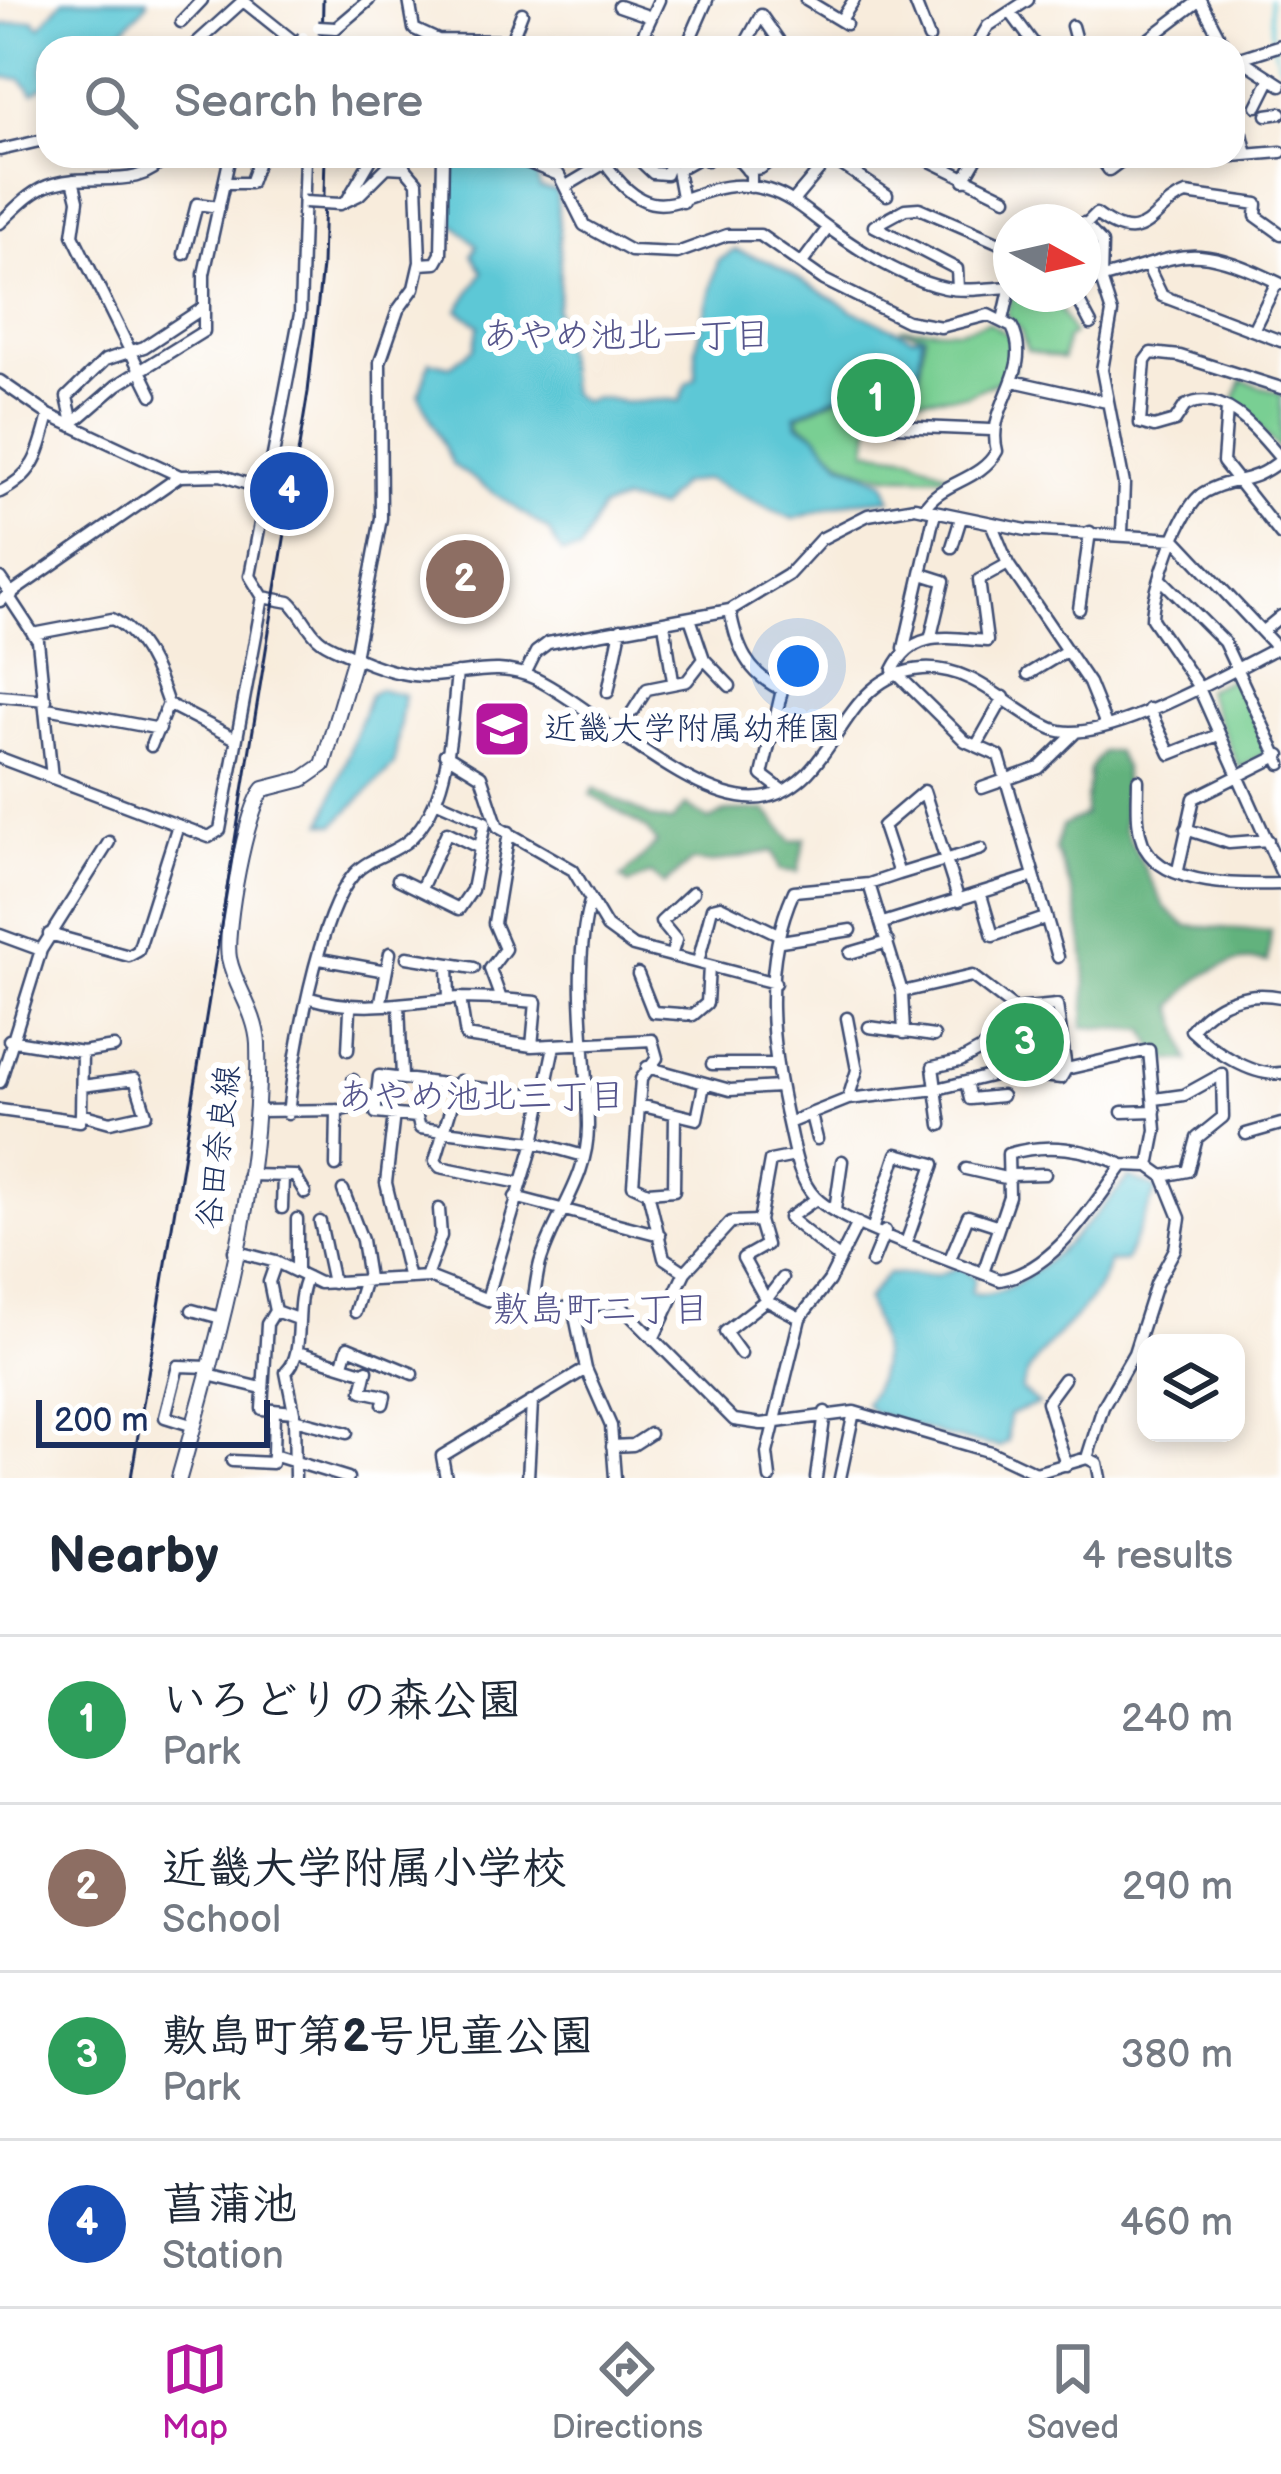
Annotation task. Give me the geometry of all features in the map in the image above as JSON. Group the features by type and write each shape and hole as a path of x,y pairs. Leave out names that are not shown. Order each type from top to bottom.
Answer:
{"main road":[{"name":"谷田奈良線","path":"179,1478 221,1318 257,1111 254,1014 228,953 247,826 264,789 303,778 322,765 337,734 356,657"}],"street":[{"path":"181,22 202,0"},
{"path":"308,36 318,27 336,28 369,0"},
{"path":"409,0 414,29 422,36"},
{"path":"643,35 659,0"},
{"path":"691,36 707,0"},
{"path":"806,0 844,22 854,0"},
{"path":"1153,36 1200,0 1219,36"},
{"path":"204,36 243,1 287,36"},
{"path":"916,1 928,36"},
{"path":"982,36 1018,4 1032,36"},
{"path":"619,6 651,17"},
{"path":"513,36 522,13"},
{"path":"750,36 761,15 776,36"},
{"path":"1168,25 1178,36"},
{"path":"1072,26 1075,36"},
{"path":"1245,54 1276,47"},
{"path":"1245,62 1275,84 1257,106"},
{"path":"1267,116 1281,113"},
{"path":"0,150 36,142"},
{"path":"1245,147 1247,155 1281,152"},
{"path":"2,221 48,185 104,175 131,182 157,168"},
{"path":"73,423 204,331 203,308 227,168"},
{"path":"224,183 250,183 256,168"},
{"path":"0,758 209,837 220,830 263,597 250,576 262,489 284,418 295,353 305,168"},
{"path":"343,204 361,168"},
{"path":"304,202 343,204 386,168"},
{"path":"356,657 381,518 380,362 420,264 419,194 413,174 391,168"},
{"path":"420,264 436,263 441,254 443,168"},
{"path":"548,168 568,185 584,225 631,251 677,254 745,232 773,240 862,301 920,325 941,327 988,315 1003,320 1021,348 1013,381 991,430 997,451 988,468 932,497 922,574 904,648 893,670 965,741 999,757 1058,957"},
{"path":"568,185 597,168"},
{"path":"608,168 623,190 640,202 666,205 713,188 751,187 793,201 873,257 943,288 993,287"},
{"path":"679,168 676,179 683,201"},
{"path":"751,168 747,170 751,187"},
{"path":"793,201 821,168"},
{"path":"852,168 887,195"},
{"path":"944,168 1006,198"},
{"path":"964,180 971,168"},
{"path":"73,179 78,200 73,236 152,395"},
{"path":"1101,217 1123,228 1154,224 1178,196 1186,194 1262,204 1256,216 1281,234"},
{"path":"0,203 2,221"},
{"path":"184,254 197,204 219,207"},
{"path":"958,289 957,269 874,226 905,209 919,208 993,240"},
{"path":"802,263 828,228"},
{"path":"1101,279 1205,253 1279,283 1253,330"},
{"path":"1147,265 1162,296 1281,341"},
{"path":"1101,282 1112,313 1102,353 1124,484 1122,533"},
{"path":"73,423 67,397 105,360 128,352 203,308"},
{"path":"1003,320 1005,312"},
{"path":"1084,312 1090,324"},
{"path":"1281,388 1180,356 1151,353 1144,361 1140,423 1154,427 1175,421 1192,401 1227,409 1247,418 1281,460 1258,480 1205,491 1188,503 1152,619 1198,686 1281,872"},
{"path":"0,381 49,415 180,476 221,475 262,489"},
{"path":"1013,381 1107,402"},
{"path":"1227,409 1223,462 1281,535"},
{"path":"0,491 25,479 36,465 49,415"},
{"path":"871,425 991,430"},
{"path":"7,597 180,476"},
{"path":"263,597 285,600 318,639 400,673 500,668 525,674 713,791 752,799 784,791 808,774 865,694 897,675 946,670 1004,697 1054,729 1075,733 1149,709 1280,649 1175,539 992,525 929,510 852,519 820,539 788,575 730,610 548,644 525,674"},
{"path":"952,547 961,518"},
{"path":"992,525 1008,564 1089,683 1106,725"},
{"path":"1078,609 1090,532"},
{"path":"904,648 931,637 987,641 979,580 1008,564"},
{"path":"922,574 944,580 931,637"},
{"path":"0,578 7,597 33,634 46,704 52,778"},
{"path":"1162,580 1224,642 1280,758 1194,798 1178,870"},
{"path":"730,610 738,650 765,682 782,690 762,775 784,791"},
{"path":"1264,630 1281,616"},
{"path":"690,618 704,659 730,686"},
{"path":"33,634 102,620 120,622 142,649 169,704 236,739"},
{"path":"664,622 674,681"},
{"path":"608,692 621,629"},
{"path":"1028,674 1066,651"},
{"path":"633,711 646,689 687,681 704,659"},
{"path":"288,1114 297,1032 320,959 319,940 353,875 409,840 436,801 457,673"},
{"path":"0,696 160,729"},
{"path":"977,745 1004,697"},
{"path":"151,746 169,704"},
{"path":"1149,709 1170,754 1218,735"},
{"path":"982,788 1039,768 1075,733"},
{"path":"446,754 481,776 498,827 573,870 590,901 622,939 775,983"},
{"path":"1138,780 1143,845 1154,860 1231,885 1281,884"},
{"path":"899,874 883,826 924,791 959,901"},
{"path":"398,879 459,909 472,890 485,822 436,801"},
{"path":"49,934 90,949 129,956 138,951 178,825"},
{"path":"1186,829 1229,843 1268,840"},
{"path":"421,890 447,832 480,848"},
{"path":"501,999 490,969 505,949 494,923 509,832"},
{"path":"0,1082 13,1026 41,950 109,842"},
{"path":"980,849 869,884 794,891 778,934 775,1064 795,1156 816,1198 835,1210 1000,1280 1016,1277 1068,1238 1123,1166"},
{"path":"883,923 1034,876"},
{"path":"869,884 902,992 904,1033"},
{"path":"671,956 676,940 661,922 693,892"},
{"path":"981,895 993,935 1045,918"},
{"path":"532,1309 541,1262 580,1185 588,1124 583,1043 590,901"},
{"path":"638,974 652,1012 693,1015 707,1004 704,964 712,908 720,906 778,934 781,941 851,930"},
{"path":"0,935 41,950"},
{"path":"850,953 888,942"},
{"path":"381,1001 390,953"},
{"path":"407,957 474,968"},
{"path":"320,959 386,971"},
{"path":"448,964 466,1036 532,1046 652,1040 656,1058 647,1067 639,1105 633,1184 648,1192 674,1190 675,1114"},
{"path":"788,1123 848,1099 937,1089 1006,1072 1061,1078 1066,1070 1057,1005 1015,1009 972,976 902,992"},
{"path":"297,987 350,1010 381,1001 536,1002 532,1046"},
{"path":"1281,997 1259,994 1225,1002 1191,1030 1223,1058 1242,1060 1258,1072 1281,1073"},
{"path":"399,1004 402,1077"},
{"path":"348,1050 350,1010"},
{"path":"847,1018 857,1070 848,1099"},
{"path":"0,1019 13,1026"},
{"path":"869,1027 934,1036"},
{"path":"9,1040 82,1052 114,1048"},
{"path":"941,1126 933,1067 960,1061 998,1040 1006,1072"},
{"path":"487,1299 534,1142 554,1046"},
{"path":"1066,1070 1149,1050 1155,1105 1149,1166"},
{"path":"0,1110 80,1121 82,1052"},
{"path":"712,1064 775,1064"},
{"path":"647,1067 704,1085 779,1087"},
{"path":"1122,1112 1184,1095 1222,1074 1223,1117 1197,1138 1188,1171 1163,1176"},
{"path":"544,1096 459,1082 379,1076 376,1113 417,1117 420,1128 534,1142 584,1156"},
{"path":"81,1114 110,1122 146,1114 135,1079 82,1086"},
{"path":"353,1080 355,1108"},
{"path":"459,1082 441,1128 435,1161 440,1167 520,1183"},
{"path":"966,1082 970,1099 976,1102 1002,1096"},
{"path":"639,1105 697,1119 704,1085"},
{"path":"257,1111 288,1114 376,1103"},
{"path":"336,1166 337,1109"},
{"path":"394,1114 386,1183 408,1275"},
{"path":"811,1115 817,1139"},
{"path":"1246,1133 1281,1124"},
{"path":"983,1273 1010,1177 1008,1154 1034,1146 1079,1149 1123,1166 1149,1166 1163,1176 1180,1218 1175,1250 1156,1284 1134,1353 1103,1407 1088,1458"},
{"path":"872,1263 897,1154 934,1164 907,1240"},
{"path":"795,1156 770,1161 759,1221 766,1245 743,1258 766,1300 800,1318"},
{"path":"835,1210 842,1161"},
{"path":"966,1169 1010,1177 1045,1174"},
{"path":"248,1175 296,1176 305,1193"},
{"path":"282,1208 283,1176"},
{"path":"344,1190 362,1240 367,1278 355,1312"},
{"path":"648,1192 664,1258 686,1273"},
{"path":"515,1197 660,1235"},
{"path":"816,1198 789,1218 840,1259"},
{"path":"426,1277 441,1236 439,1209"},
{"path":"950,1258 968,1216 999,1226"},
{"path":"295,1478 294,1416 286,1372 298,1352 302,1274 297,1219"},
{"path":"654,1337 686,1273 731,1222 759,1221"},
{"path":"320,1222 333,1283"},
{"path":"770,1478 766,1453 800,1318 858,1223"},
{"path":"234,1251 333,1283 426,1277 501,1308 618,1303 725,1415 747,1424 854,1412 991,1452 1018,1468 1043,1475 1088,1458 1097,1463 1100,1478"},
{"path":"275,1311 269,1282 276,1262"},
{"path":"741,1354 724,1332 766,1300 783,1278"},
{"path":"573,1306 586,1369 611,1426 614,1478"},
{"path":"192,1310 221,1318"},
{"path":"297,1319 275,1311 268,1315 262,1409 347,1433"},
{"path":"343,1364 348,1347 412,1374"},
{"path":"298,1352 367,1373"},
{"path":"372,1355 362,1391 385,1396 383,1404"},
{"path":"194,1426 165,1417 178,1366 262,1388"},
{"path":"446,1478 442,1456 586,1369"},
{"path":"1064,1379 1047,1402 1066,1465"},
{"path":"528,1478 532,1402"},
{"path":"232,1461 272,1463 274,1411"},
{"path":"816,1478 826,1412"},
{"path":"840,1478 854,1412"},
{"path":"612,1446 633,1445 650,1435"},
{"path":"273,1455 348,1478"}],"green space":[{"path":"1061,312 1073,334 1066,339 1063,359 1027,350 1020,329 1006,314"},
{"path":"988,322 1015,339 1013,374 968,395 874,401 867,450 911,456 952,476 897,476 858,468 838,458 800,423 798,416 843,395 918,383 925,335 900,328 959,330"},
{"path":"1242,380 1281,394 1281,452 1250,416 1232,406"},
{"path":"1233,678 1269,751 1239,768 1205,690"},
{"path":"1116,751 1124,766 1124,828 1165,908 1186,926 1271,931 1268,962 1239,962 1214,970 1174,1006 1189,1061 1159,1060 1145,1030 1083,1027 1082,936 1055,849 1062,826 1085,815 1090,769 1102,752"},
{"path":"594,788 652,818 671,822 686,805 709,820 727,811 766,810 792,841 805,838 798,872 780,870 773,851 710,863 692,861 664,885 651,874 629,884 621,878 657,843 647,829 591,795"}],"water":[{"path":"63,0 147,0 116,36 36,36 33,93 21,79 0,77 0,25 33,20 40,27"},
{"path":"452,168 514,168 536,173 540,188 556,191 560,269 556,308 571,394 584,402 602,398 680,401 687,383 696,378 696,348 718,261 735,250 770,262 852,310 912,337 922,335 917,382 840,394 795,415 798,425 814,433 841,463 885,482 891,499 850,502 793,519 706,479 680,484 659,508 623,501 601,508 580,551 562,553 548,530 453,465 419,395 430,361 450,366 474,348 479,325 458,310 483,272 472,255 477,245 451,222"},
{"path":"379,689 404,695 394,765 335,824 323,823 370,695"},
{"path":"1129,1177 1157,1189 1125,1261 1109,1262 1092,1297 1039,1356 1021,1390 1038,1404 1009,1415 1008,1441 1000,1447 951,1438 873,1412 865,1403 881,1364 866,1300 887,1274 936,1275 960,1267 975,1277 971,1293 989,1294 1010,1287 1056,1253"}],"waterway":[{"path":"1270,0 1272,41 1281,69"}],"railway":[{"path":"322,36 323,0"},
{"path":"131,1478 308,392 322,266 325,168"}],"place":[{"name":"いろどりの森公園","path":"876,398"},
{"name":"菖蒲池","path":"289,491"},
{"name":"近畿大学附属小学校","path":"465,579"},
{"name":"近畿大学附属幼稚園","path":"502,729"},
{"name":"敷島町第2号児童公園","path":"1025,1042"}],"district":[{"name":"あやめ池北一丁目","path":"626,336"},
{"name":"あやめ池北三丁目","path":"481,1097"},
{"name":"敷島町二丁目","path":"601,1310"}]}
